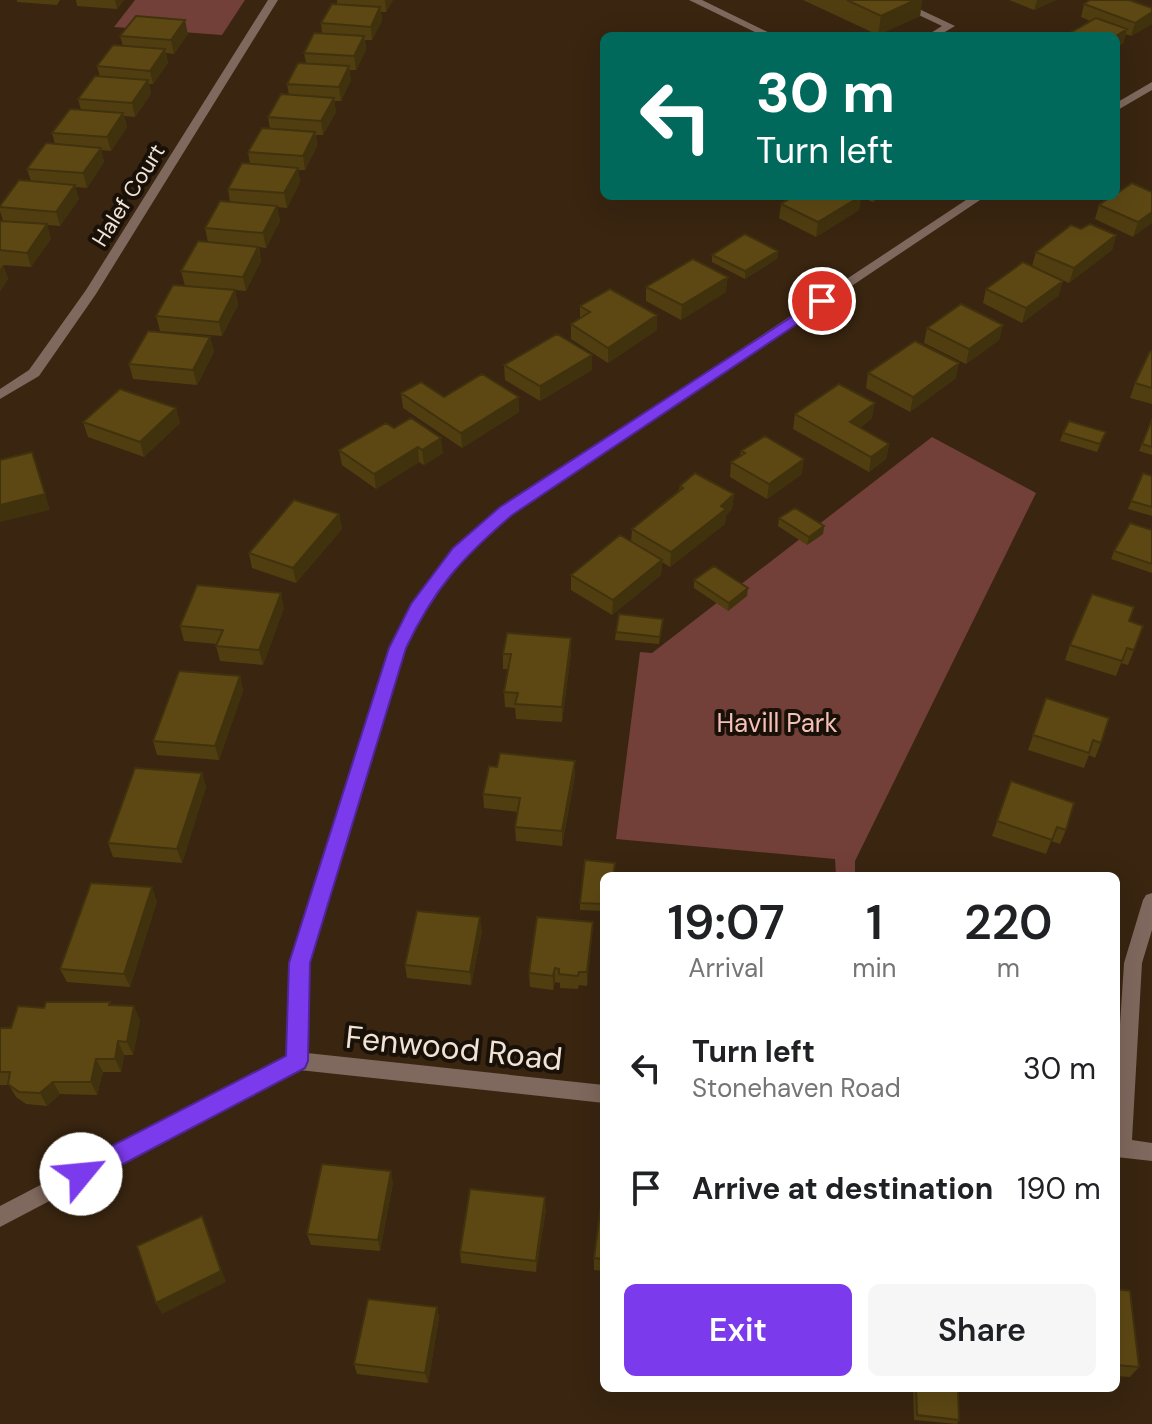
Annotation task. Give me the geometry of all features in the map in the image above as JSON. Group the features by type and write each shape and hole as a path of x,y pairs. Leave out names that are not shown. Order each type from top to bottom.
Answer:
{"street":[{"name":"Halef Court","path":"0,395 34,373 92,291 273,0"},
{"path":"694,0 762,32"},
{"path":"892,0 950,26 939,32"},
{"path":"1120,105 1152,85"},
{"path":"0,1217 297,1061 300,963 398,648 417,608 459,552 506,511 974,200"},
{"path":"1120,1135 1133,963 1152,900"},
{"name":"Fenwood Road","path":"297,1061 600,1094"},
{"path":"1120,1148 1152,1152"}],"green space":[{"path":"135,0 245,0 222,35 114,27"},
{"name":"Havill Park","path":"932,437 1036,493 855,861 855,872 836,872 835,859 616,839 640,652 652,653"}],"building":[{"path":"847,0 915,0 881,16"},
{"path":"1090,0 1129,0 1152,8 1152,12 1135,23 1084,4"},
{"path":"332,4 380,7 371,27 321,23"},
{"path":"136,16 185,20 171,40 120,36"},
{"path":"1096,18 1127,29 1120,33 1072,32"},
{"path":"314,33 364,36 354,56 304,53"},
{"path":"113,45 165,49 150,71 97,66"},
{"path":"298,63 349,66 339,87 287,84"},
{"path":"95,76 148,80 132,103 78,99"},
{"path":"281,94 334,98 321,121 268,117"},
{"path":"70,109 123,113 107,137 52,133"},
{"path":"262,128 315,132 303,156 248,152"},
{"path":"46,143 101,148 83,173 27,169"},
{"path":"242,163 298,168 284,193 228,189"},
{"path":"19,180 75,185 56,212 0,207"},
{"path":"1132,183 1152,192 1152,212 1138,222 1099,205 1106,200 1120,200 1120,191"},
{"path":"788,200 854,200 818,222 781,204"},
{"path":"220,201 277,206 263,233 205,228"},
{"path":"0,221 47,224 27,253 0,250"},
{"path":"1090,224 1116,235 1074,268 1036,252 1071,225 1081,229"},
{"path":"745,234 778,251 745,271 712,255"},
{"path":"198,241 258,247 243,277 181,271"},
{"path":"693,259 728,277 682,305 646,287"},
{"path":"1023,262 1063,281 1026,308 986,289"},
{"path":"173,285 235,290 219,322 156,316"},
{"path":"610,289 657,315 608,348 571,324 590,312 580,306"},
{"path":"961,304 1003,325 969,349 927,328"},
{"path":"148,331 210,337 193,370 129,364"},
{"path":"557,334 592,355 540,386 504,365"},
{"path":"915,341 959,363 913,397 868,373"},
{"path":"1152,352 1152,388 1135,383"},
{"path":"482,374 519,397 461,433 401,393 421,382 444,397"},
{"path":"839,384 875,403 850,422 889,444 871,457 795,414"},
{"path":"120,389 176,408 140,442 83,422"},
{"path":"411,418 441,438 422,450 418,447 374,474 339,450 386,423 394,428"},
{"path":"1152,419 1152,447 1142,444"},
{"path":"1069,421 1106,432 1100,444 1063,433"},
{"path":"765,436 804,459 769,484 731,462 745,453 741,451"},
{"path":"32,452 45,494 0,505 0,460"},
{"path":"695,473 734,494 721,506 726,509 671,552 632,529 683,488 680,486"},
{"path":"1143,473 1152,476 1152,507 1131,501"},
{"path":"294,500 339,514 293,568 249,553"},
{"path":"795,508 824,526 809,537 779,518"},
{"path":"1130,523 1152,530 1152,564 1114,551"},
{"path":"620,535 662,560 613,600 571,575"},
{"path":"714,566 748,588 729,603 694,580"},
{"path":"197,585 281,593 259,650 216,646 223,630 180,626"},
{"path":"1092,594 1134,607 1129,621 1143,626 1134,650 1127,648 1122,661 1070,645"},
{"path":"619,614 663,619 660,637 616,632"},
{"path":"507,633 571,638 562,707 515,704 518,693 504,692 511,654 503,654"},
{"path":"179,671 240,676 215,746 153,741"},
{"path":"1046,698 1109,718 1101,743 1093,740 1089,753 1033,735"},
{"path":"500,753 575,761 562,831 515,827 520,798 483,794 489,766 497,767"},
{"path":"135,768 202,773 177,849 108,843"},
{"path":"1011,781 1074,803 1066,830 1057,827 1052,840 997,821"},
{"path":"585,860 615,863 614,872 600,872 600,904 580,903"},
{"path":"91,883 152,887 124,974 60,969"},
{"path":"417,911 480,917 470,972 405,965"},
{"path":"537,917 593,922 587,972 579,972 578,976 559,974 559,969 555,968 553,976 529,973"},
{"path":"46,1002 110,1002 109,1005 134,1006 127,1042 118,1041 115,1059 96,1059 91,1082 53,1082 40,1093 19,1092 8,1084 10,1072 0,1072 0,1028 11,1028 18,1006 44,1008"},
{"path":"322,1164 391,1171 378,1240 307,1234"},
{"path":"470,1189 545,1197 536,1261 460,1252"},
{"path":"600,1213 600,1259 594,1258"},
{"path":"202,1216 221,1271 156,1303 137,1246"},
{"path":"1120,1290 1130,1291 1139,1367 1120,1365"},
{"path":"368,1299 437,1307 425,1373 354,1364"},
{"path":"916,1392 958,1392 959,1420 917,1415"}],"route":[{"path":"81,1174 297,1061 300,963 398,648 417,608 459,552 506,511 822,301"}]}
